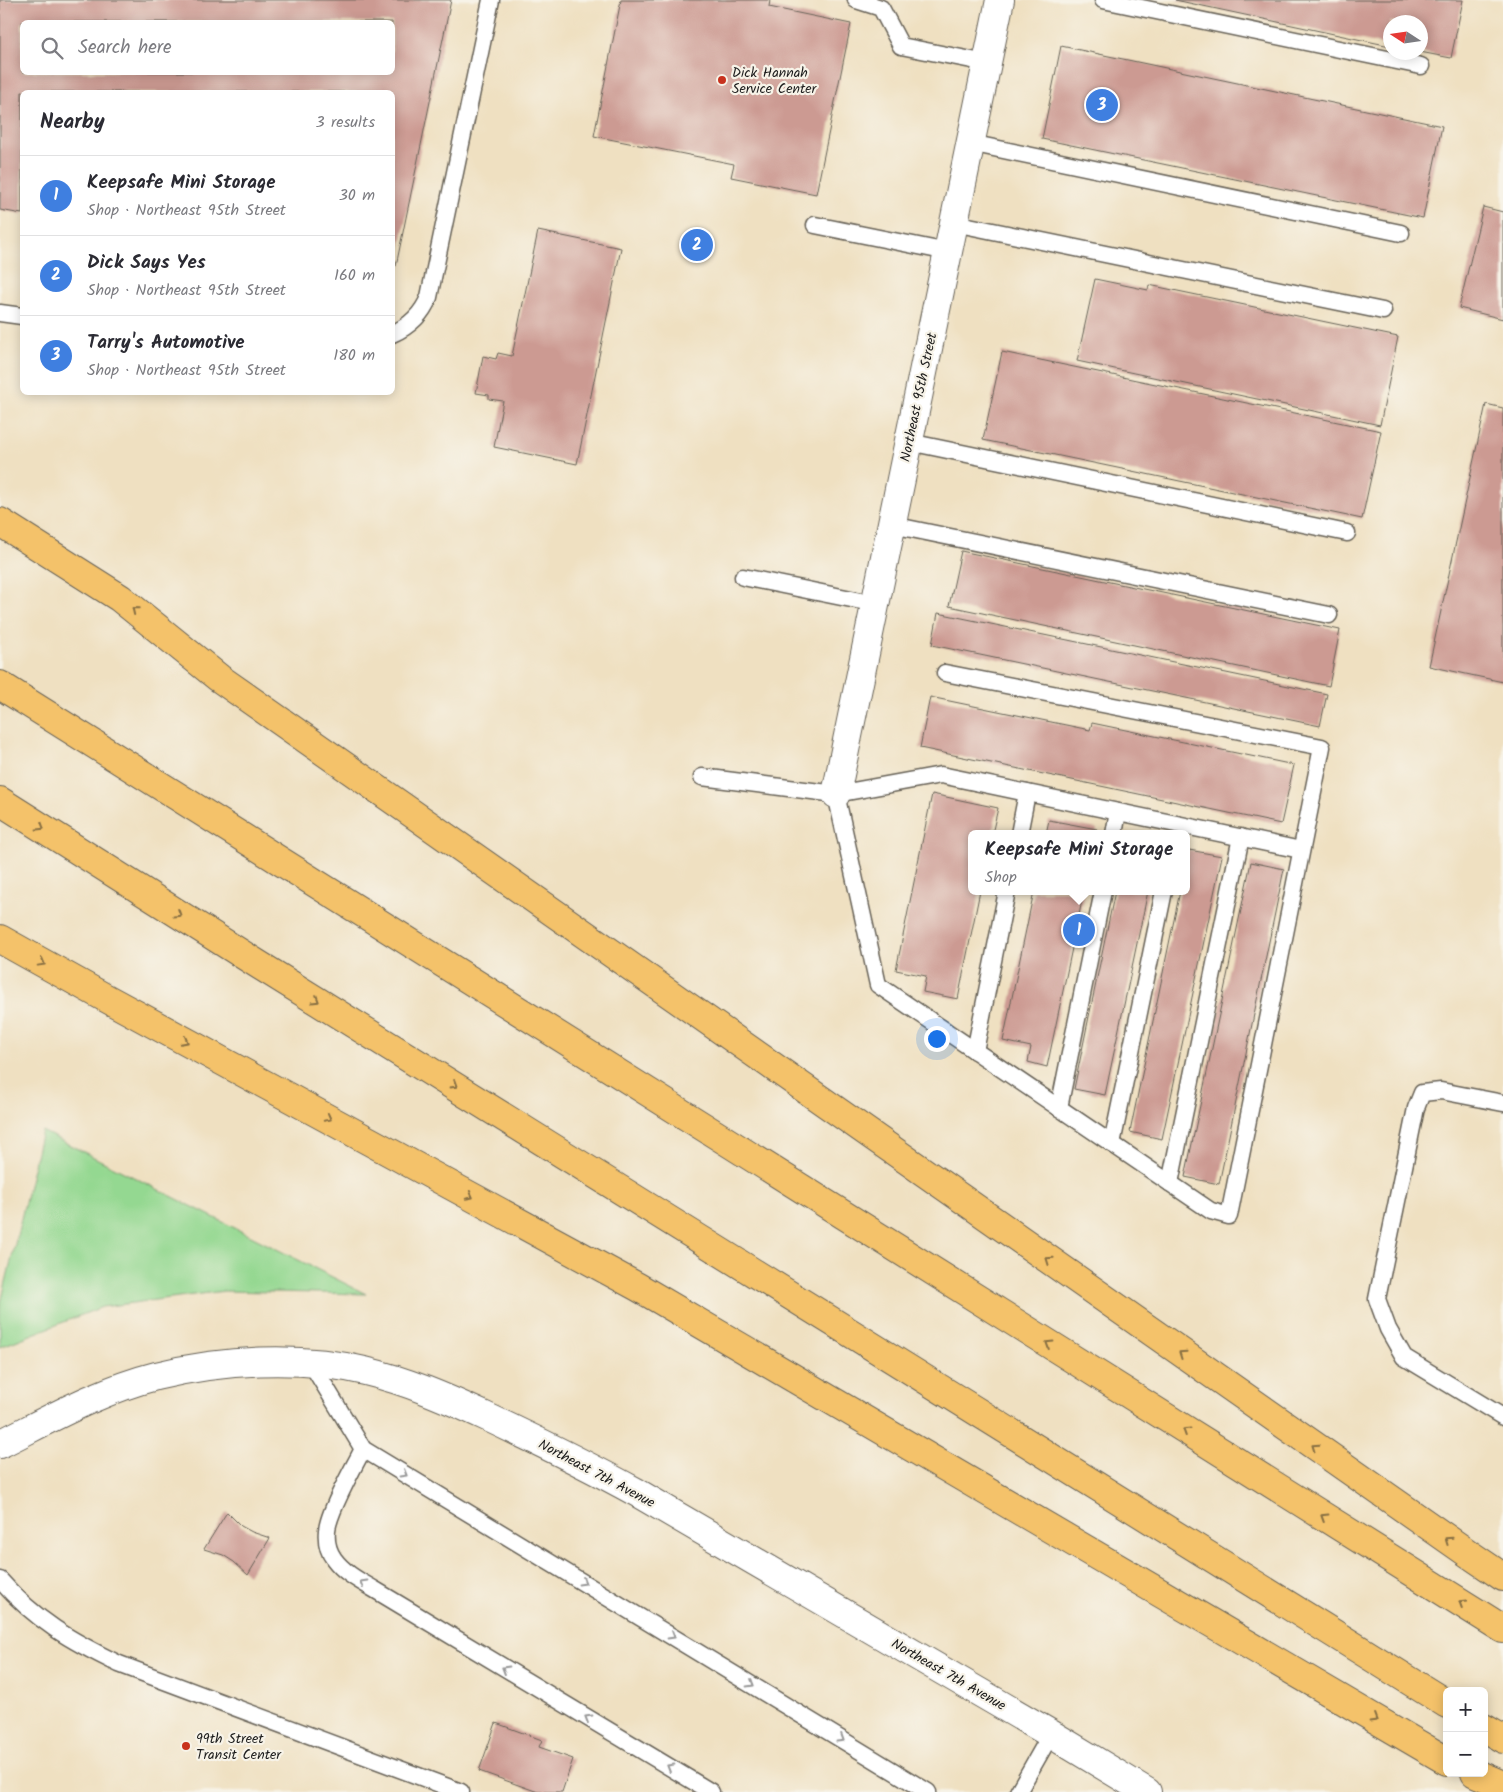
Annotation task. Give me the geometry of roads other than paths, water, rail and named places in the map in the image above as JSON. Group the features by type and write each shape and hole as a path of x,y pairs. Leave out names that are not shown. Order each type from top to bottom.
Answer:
{"highway":[{"path":"0,522 120,598 226,684 1503,1577"},
{"path":"0,685 1503,1629"},
{"path":"0,801 256,963 1443,1702"},
{"path":"0,939 638,1287 1443,1759"},
{"path":"1488,1731 1503,1740"},
{"path":"1484,1777 1503,1785"}],"street":[{"name":"Northeast 95th Street","path":"836,794 1000,0"},
{"name":"Northeast 7th Avenue","path":"0,1444 76,1406 116,1389 156,1376 196,1369 263,1361 311,1363 364,1371 406,1383 452,1401 576,1460 636,1492 1147,1792"}],"lane":[{"path":"395,332 408,326 416,319 429,297 491,0"},
{"path":"856,0 881,8 901,46 987,63"},
{"path":"1103,0 1421,66"},
{"path":"970,144 1401,232"},
{"path":"954,223 1383,312"},
{"path":"816,225 948,252"},
{"path":"0,313 20,316"},
{"path":"909,442 1348,533"},
{"path":"892,525 1329,616"},
{"path":"743,577 876,604"},
{"path":"836,794 878,985 1210,1211 1229,1216 1322,748 945,673"},
{"path":"702,777 836,794 941,775 1118,812 1177,829"},
{"path":"1020,830 1027,793"},
{"path":"1115,830 1118,812"},
{"path":"1190,831 1241,838 1302,850"},
{"path":"1170,1183 1241,838"},
{"path":"975,1051 1006,895"},
{"path":"1059,1108 1102,895"},
{"path":"1112,1144 1163,895"},
{"path":"1503,1104 1441,1091 1422,1093 1416,1108 1378,1299 1388,1329 1404,1358 1503,1417"},
{"path":"311,1363 363,1449 928,1792"},
{"path":"363,1449 332,1513 327,1528 327,1544 333,1558 343,1569 377,1592 711,1792"},
{"path":"0,1580 24,1606 46,1624 85,1648 119,1664 461,1792"},
{"path":"1018,1792 1051,1734"}],"place":[{"name":"Dick Hannah Service Center","path":"722,80"},
{"name":"Tarry's Automotive","path":"1102,105"},
{"name":"Dick Says Yes","path":"697,245"},
{"name":"Keepsafe Mini Storage","path":"1079,930"},
{"name":"99th Street Transit Center","path":"186,1746"}]}
